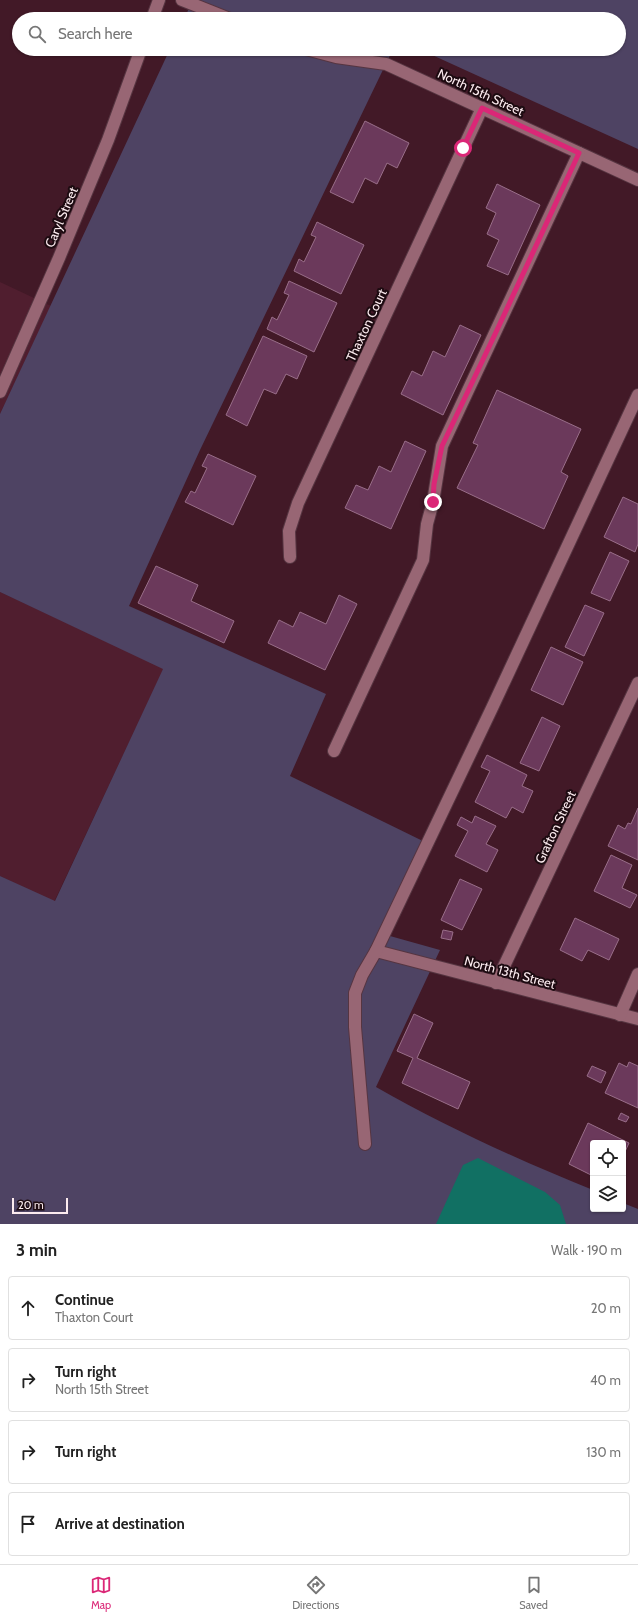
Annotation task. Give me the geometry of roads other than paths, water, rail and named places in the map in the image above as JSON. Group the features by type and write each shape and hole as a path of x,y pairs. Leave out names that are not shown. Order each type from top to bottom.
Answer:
{"street":[{"path":"154,12 158,0"},
{"path":"182,0 212,12"},
{"name":"Caryl Street","path":"0,392 59,258 108,140 138,56"},
{"name":"North 15th Street","path":"332,56 386,64 638,180"},
{"name":"Thaxton Court","path":"290,557 289,531 298,503 482,108"},
{"path":"334,751 423,560 427,524 433,502 434,484 442,446 579,153"},
{"path":"365,1144 355,1027 355,993 362,975 376,951 495,702 638,395"},
{"name":"Grafton Street","path":"496,983 638,683"},
{"name":"North 13th Street","path":"376,951 638,1019"},
{"path":"620,1015 638,974"}]}
